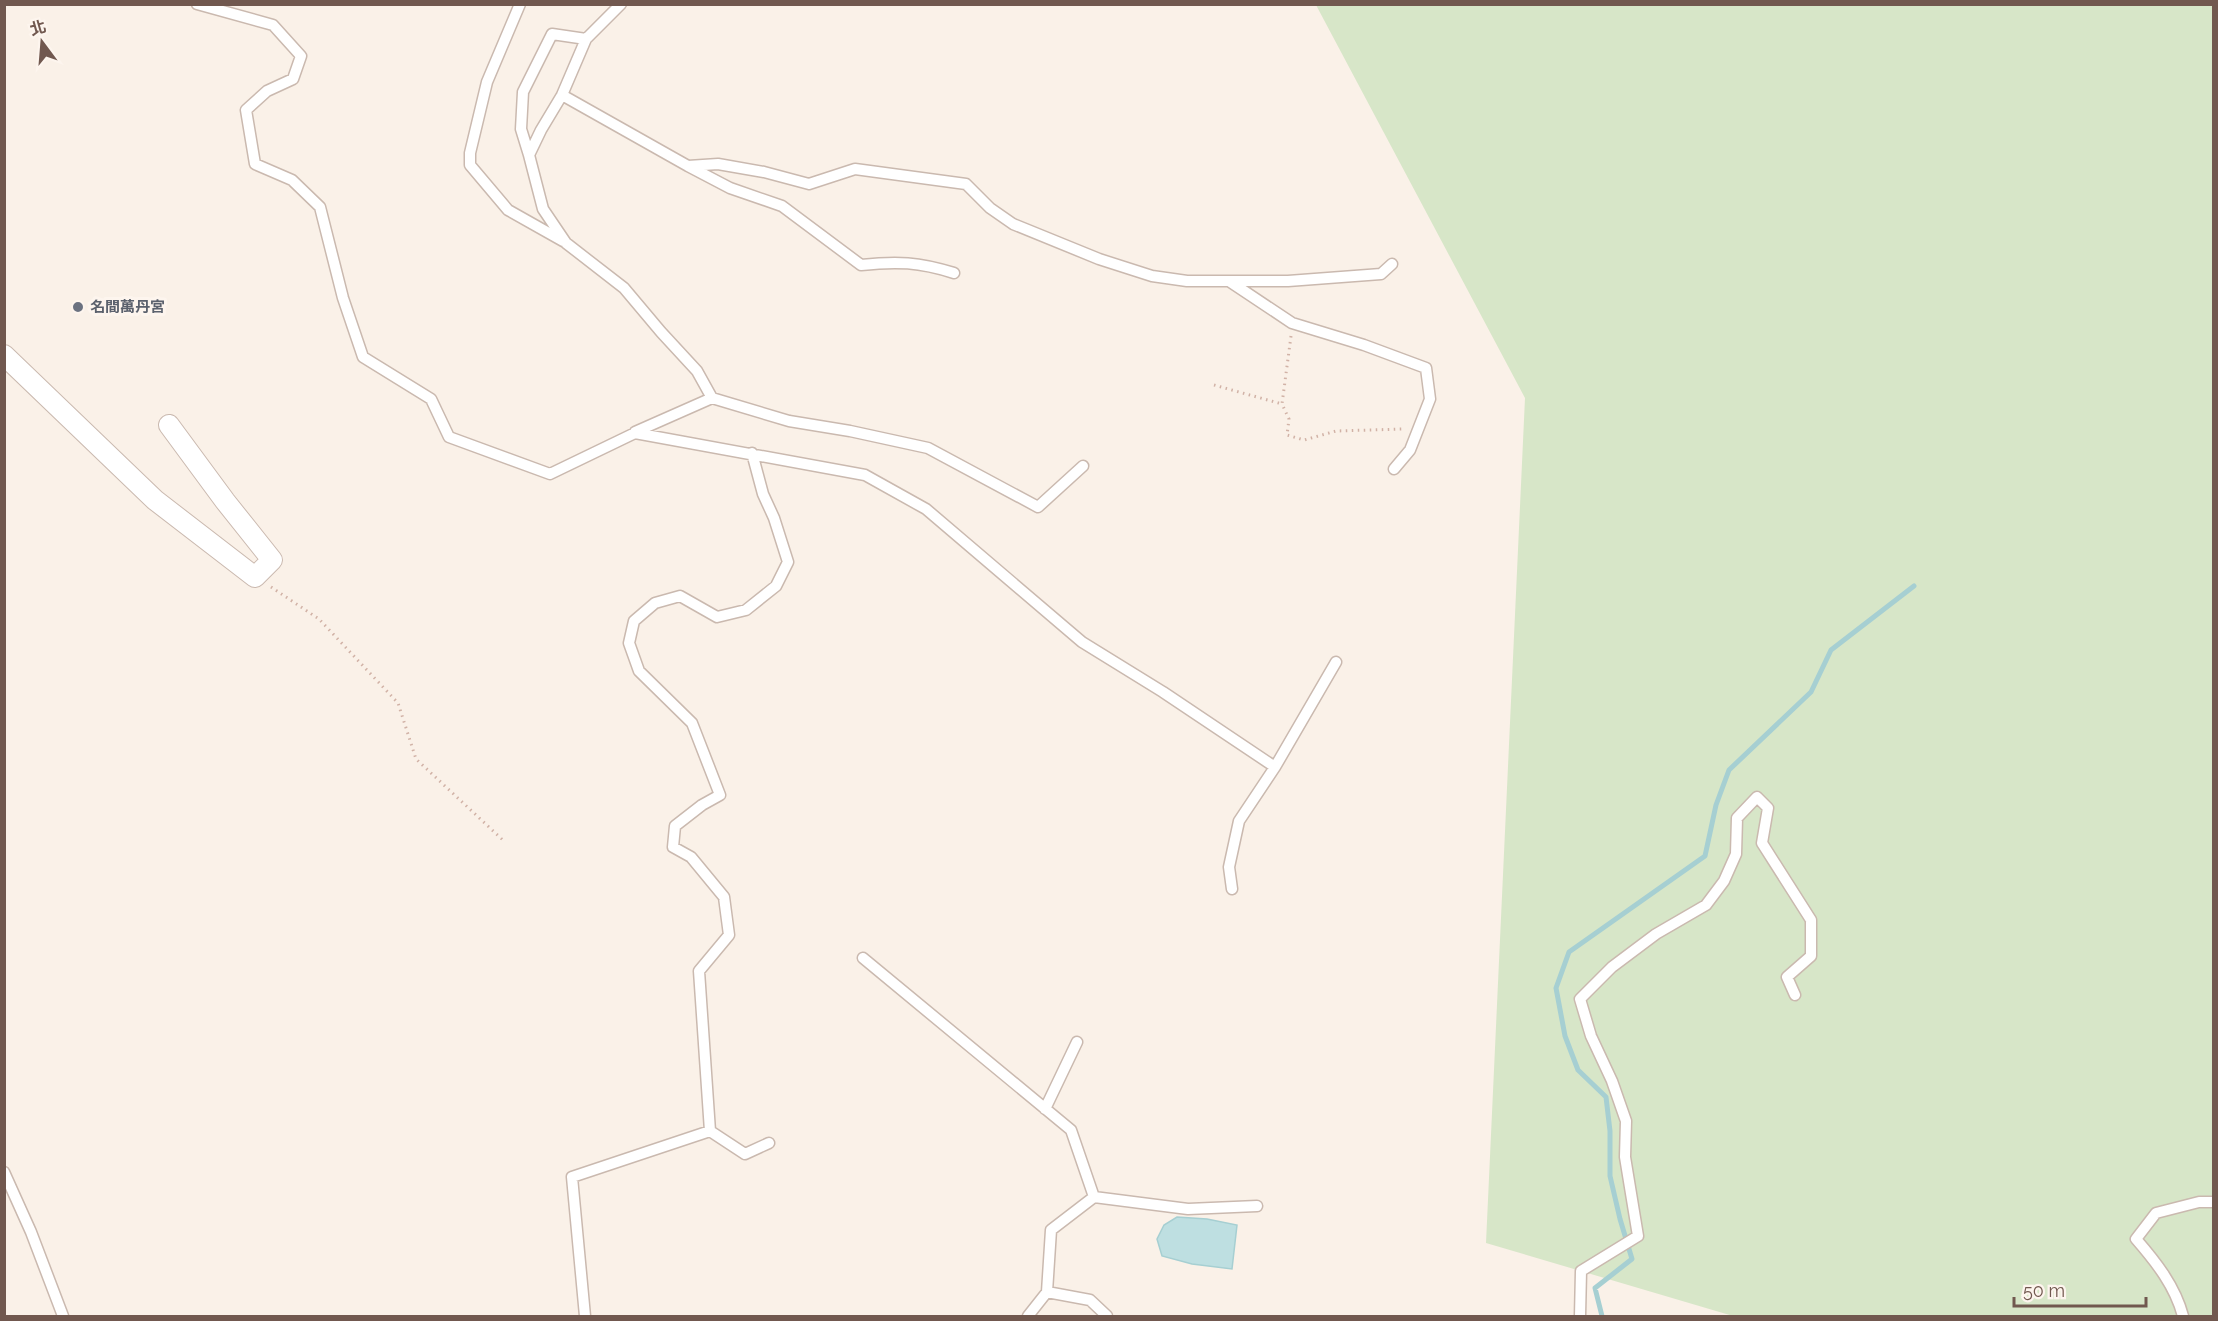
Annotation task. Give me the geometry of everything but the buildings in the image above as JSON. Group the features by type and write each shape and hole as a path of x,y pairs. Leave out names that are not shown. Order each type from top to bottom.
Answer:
{"street":[{"path":"4,355 155,500 255,577 272,560 169,425"}],"lane":[{"path":"197,4 273,25 301,57 293,79 267,91 246,110 255,164 292,180 320,207 343,298 363,357 431,399 449,437 550,474 634,432 712,398 789,421 850,431 928,448 1038,507 1083,466"},
{"path":"520,4 487,82 470,153 470,165 508,210 566,243 624,288 697,371 712,398"},
{"path":"529,155 562,94 586,39 621,4"},
{"path":"566,243 543,209 521,129 523,92 552,34 586,39"},
{"path":"562,94 730,188 782,206 861,265 885,262 924,264 954,273"},
{"path":"688,166 718,165 764,172 809,184 855,169 966,184 990,208 1012,224 1099,259 1152,276 1187,280 1288,281 1381,274 1392,264"},
{"path":"1229,281 1292,323 1364,345 1426,368 1430,399 1410,450 1394,469"},
{"path":"634,432 865,475 926,509 1082,642 1163,692 1275,767"},
{"path":"710,1131 699,971 729,935 724,897 691,857 673,847 675,826 702,805 720,795 692,723 639,671 629,644 633,621 655,603 680,596 717,618 746,610 776,586 788,562 774,518 763,494 752,453"},
{"path":"1232,889 1229,867 1239,821 1275,767 1336,662"},
{"path":"1580,1317 1581,1271 1638,1236 1624,1157 1626,1121 1612,1081 1591,1036 1580,999 1621,960 1656,934 1706,905 1724,881 1736,854 1737,818 1756,797 1768,808 1762,843 1810,920 1811,956 1787,977 1796,995"},
{"path":"863,958 1071,1130 1094,1197"},
{"path":"1045,1108 1077,1042"},
{"path":"710,1131 745,1154 769,1143"},
{"path":"585,1317 572,1177 710,1131"},
{"path":"4,1172 31,1232 63,1317"},
{"path":"1028,1317 1047,1292 1051,1230 1094,1197 1188,1209 1257,1206"},
{"path":"2183,1317 2178,1298 2156,1262 2136,1239 2156,1213 2199,1202 2214,1202"},
{"path":"1047,1292 1090,1299 1107,1317"}],"path":[{"path":"1292,323 1282,404 1289,419 1287,435 1304,440 1336,431 1392,428 1419,430"},
{"path":"1214,385 1282,404"},
{"path":"255,577 319,619 390,694 398,703 416,759 505,842"}],"green space":[{"path":"1316,5 2213,5 2213,1316 1733,1316 1486,1243 1525,398"}],"water":[{"path":"1177,1217 1207,1219 1237,1225 1232,1269 1192,1264 1162,1256 1157,1239 1164,1225"}],"waterway":[{"path":"1602,1316 1595,1288 1632,1259 1610,1176 1610,1131 1606,1097 1578,1070 1565,1036 1556,988 1569,952 1705,856 1716,805 1729,770 1811,692 1831,650 1914,586"}],"place":[{"name":"名間萬丹宮","path":"78,307"}]}
